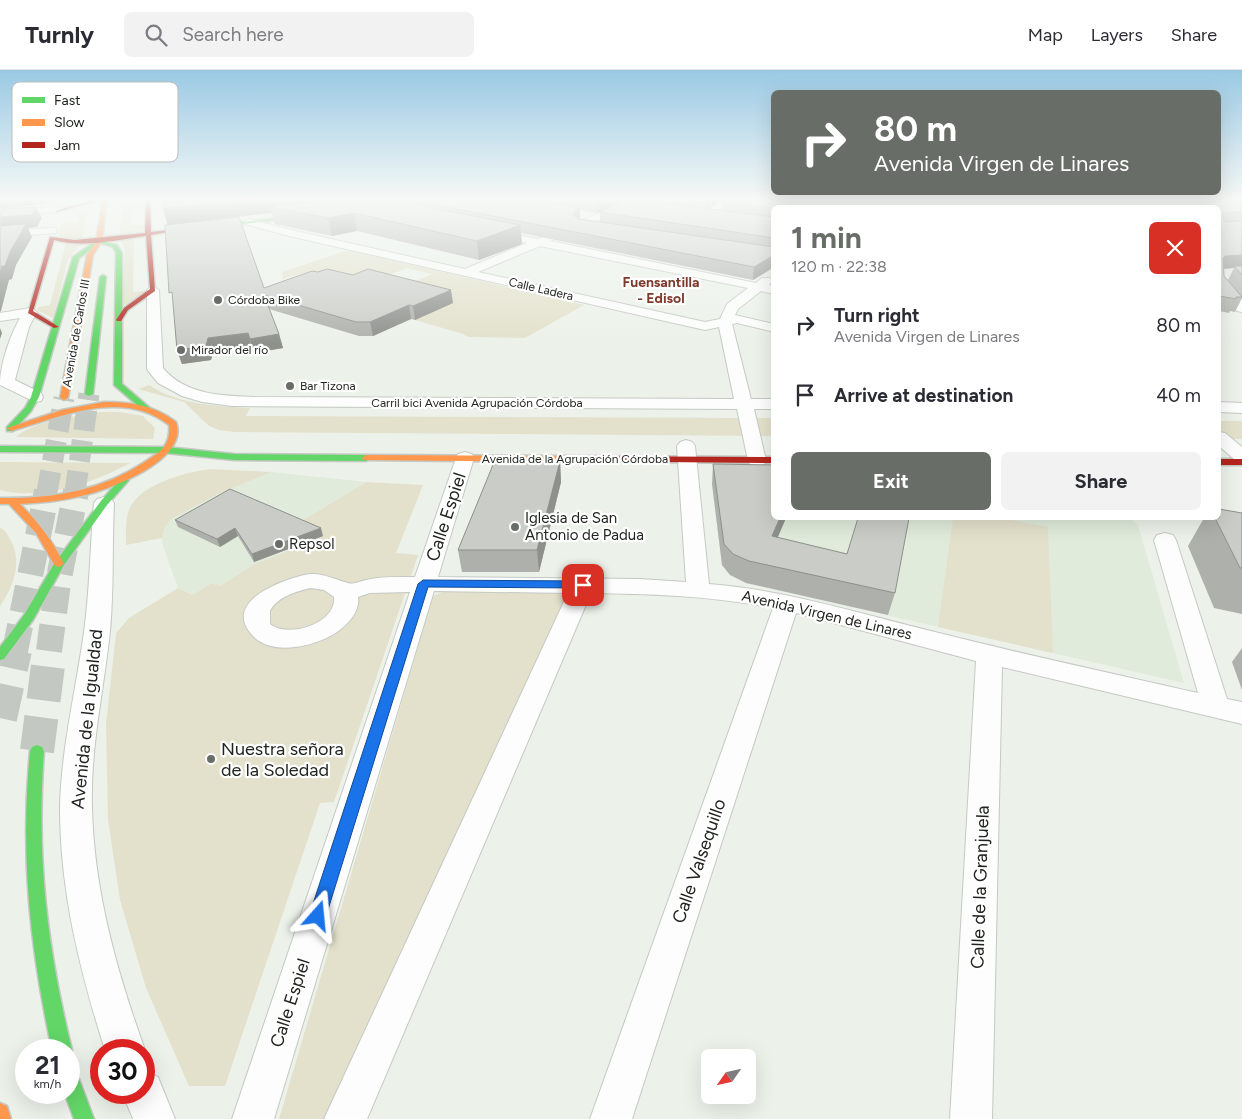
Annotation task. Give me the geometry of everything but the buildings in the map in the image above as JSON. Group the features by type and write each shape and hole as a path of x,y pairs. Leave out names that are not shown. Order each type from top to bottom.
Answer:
{"main road":[{"path":"30,312 49,247"},
{"name":"Avenida de Carlos III","path":"5,431 28,410 35,397 76,257 90,247"},
{"name":"Avenida de Carlos III","path":"64,398 90,255 95,247"},
{"name":"Avenida de Carlos III","path":"90,394 106,250 104,247"},
{"path":"116,247 119,253 118,385 147,409"},
{"path":"118,320 126,309 153,290 149,247"},
{"name":"Avenida de Carlos III","path":"30,312 56,327"},
{"path":"0,501 13,503 42,501 101,487 127,477 150,464 166,450 174,436 173,424 164,415 147,409 125,406 98,406 69,411 38,418 5,431"},
{"name":"Avenida de la Agrupación Córdoba","path":"0,449 166,450 224,445"},
{"name":"Avenida de la Agrupación Córdoba","path":"166,450 234,457 465,458 687,449 755,449 771,458"},
{"path":"1221,460 1232,450"},
{"path":"0,656 29,617 59,564 104,502 127,477"},
{"path":"13,503 32,521 51,545 59,564"},
{"path":"37,751 32,801 35,882 49,1001 59,1039"},
{"path":"79,1104 84,1119"},
{"path":"0,1113 1,1119"}],"street":[{"name":"Calle Ladera","path":"354,247 705,326 737,319 771,327"},
{"path":"468,272 528,247"},
{"path":"565,247 771,289"},
{"path":"1221,275 1234,274"},
{"path":"755,449 725,323 732,307 771,278"},
{"path":"1221,282 1242,308"},
{"name":"Carril bici Avenida Agrupación Córdoba","path":"153,290 156,369 162,379 183,390 214,399 260,402 771,404"},
{"path":"0,317 30,312"},
{"path":"30,312 22,327 6,382 35,397"},
{"path":"1221,407 1242,408"},
{"path":"687,449 698,590"},
{"name":"Calle Espiel","path":"253,1119 423,584 465,458"},
{"name":"Avenida de la Igualdad","path":"104,502 97,630 78,766 76,806 83,896 96,955 121,1039"},
{"path":"1165,540 1216,707"},
{"name":"Avenida Virgen de Linares","path":"344,592 370,586 423,584 583,585 698,590 742,594 787,603 989,655 1242,713"},
{"path":"345,1119 583,585"},
{"name":"Calle Valsequillo","path":"611,1119 787,603"},
{"name":"Calle de la Granjuela","path":"971,1119 989,655"},
{"path":"148,1104 154,1119"}],"shaded area":[{"path":"65,247 79,247 68,260 53,318 37,310 38,307 50,305"},
{"path":"124,247 134,247 133,292 145,291 125,305 122,303"},
{"path":"348,250 584,305 525,338 468,337 415,320 452,303 397,289 432,274 407,268 355,288 327,273 314,271 283,279 282,272"},
{"path":"149,385 161,392 185,401 250,408 246,416 771,418 771,436 235,432 219,430 209,426 184,402 138,389"},
{"path":"101,412 120,412 143,416 155,428 153,439 16,437 34,426 69,417"},
{"path":"1221,421 1242,421 1242,439 1221,439"},
{"path":"0,462 130,463 100,477 67,488 50,492 16,493 0,490"},
{"path":"211,469 272,472 218,494 171,519 164,529 162,538 126,545 128,514 134,501 153,486 164,481 177,476"},
{"name":"Repsol","path":"272,472 366,482 303,520 318,540 253,565 220,586 212,583 192,595 178,588 162,538 164,529 171,519 218,494"},
{"path":"366,482 423,485 396,553 418,555 334,802 320,803 225,1086 189,1086 146,988 120,900 108,820 106,724 116,633 129,618 178,588 192,595 212,583 220,586 253,565 317,540 303,520"},
{"path":"712,484 771,485 771,520 1133,520 1138,525 1184,683 746,583 730,575 722,565"},
{"path":"953,520 1011,520 1048,527 1053,653 938,627"},
{"path":"0,528 6,532 14,547 16,565 13,582 0,606"},
{"path":"446,591 555,593 562,595 565,600 325,1119 279,1119 432,599 435,595"}],"tunnel":[{"path":"75,492 89,394"},
{"path":"47,492 64,398"},
{"path":"15,651 47,491"},
{"path":"49,651 58,583 76,491"},
{"path":"0,718 15,650"},
{"path":"37,751 50,650"}],"traffic: fast":[{"path":"10,429 28,409 35,397 76,257 90,247"},
{"path":"116,247 119,253 118,385 147,409"},
{"path":"89,394 103,277"},
{"path":"0,449 166,450 234,457 366,458"},
{"path":"0,656 29,617 59,564 104,503 124,480"},
{"path":"37,751 32,826 33,864 40,939 60,1039"},
{"path":"79,1104 84,1119"}],"traffic: slow":[{"path":"64,398 90,255 95,247"},
{"path":"0,501 60,498 80,494 118,481 161,454 172,443 174,435 173,424 161,415 141,407 123,405 84,407 11,428"},
{"path":"366,458 561,459"},
{"path":"13,503 39,531 50,546 59,564"},
{"path":"0,1113 1,1119"}],"traffic: jam":[{"path":"49,247 30,312 56,327"},
{"path":"119,320 126,309 153,290 149,247"},
{"path":"561,459 771,460"},
{"path":"1221,462 1242,462"}],"place":[{"name":"Córdoba Bike","path":"218,300"},
{"name":"Mirador del río","path":"181,350"},
{"name":"Bar Tizona","path":"290,386"},
{"name":"Iglesia de San Antonio de Padua","path":"515,527"},
{"name":"Repsol","path":"279,544"},
{"name":"Nuestra señora de la Soledad","path":"211,759"}],"district":[{"name":"Fuensantilla - Edisol","path":"661,290"}],"route":[{"path":"318,916 423,584 583,585"}]}
